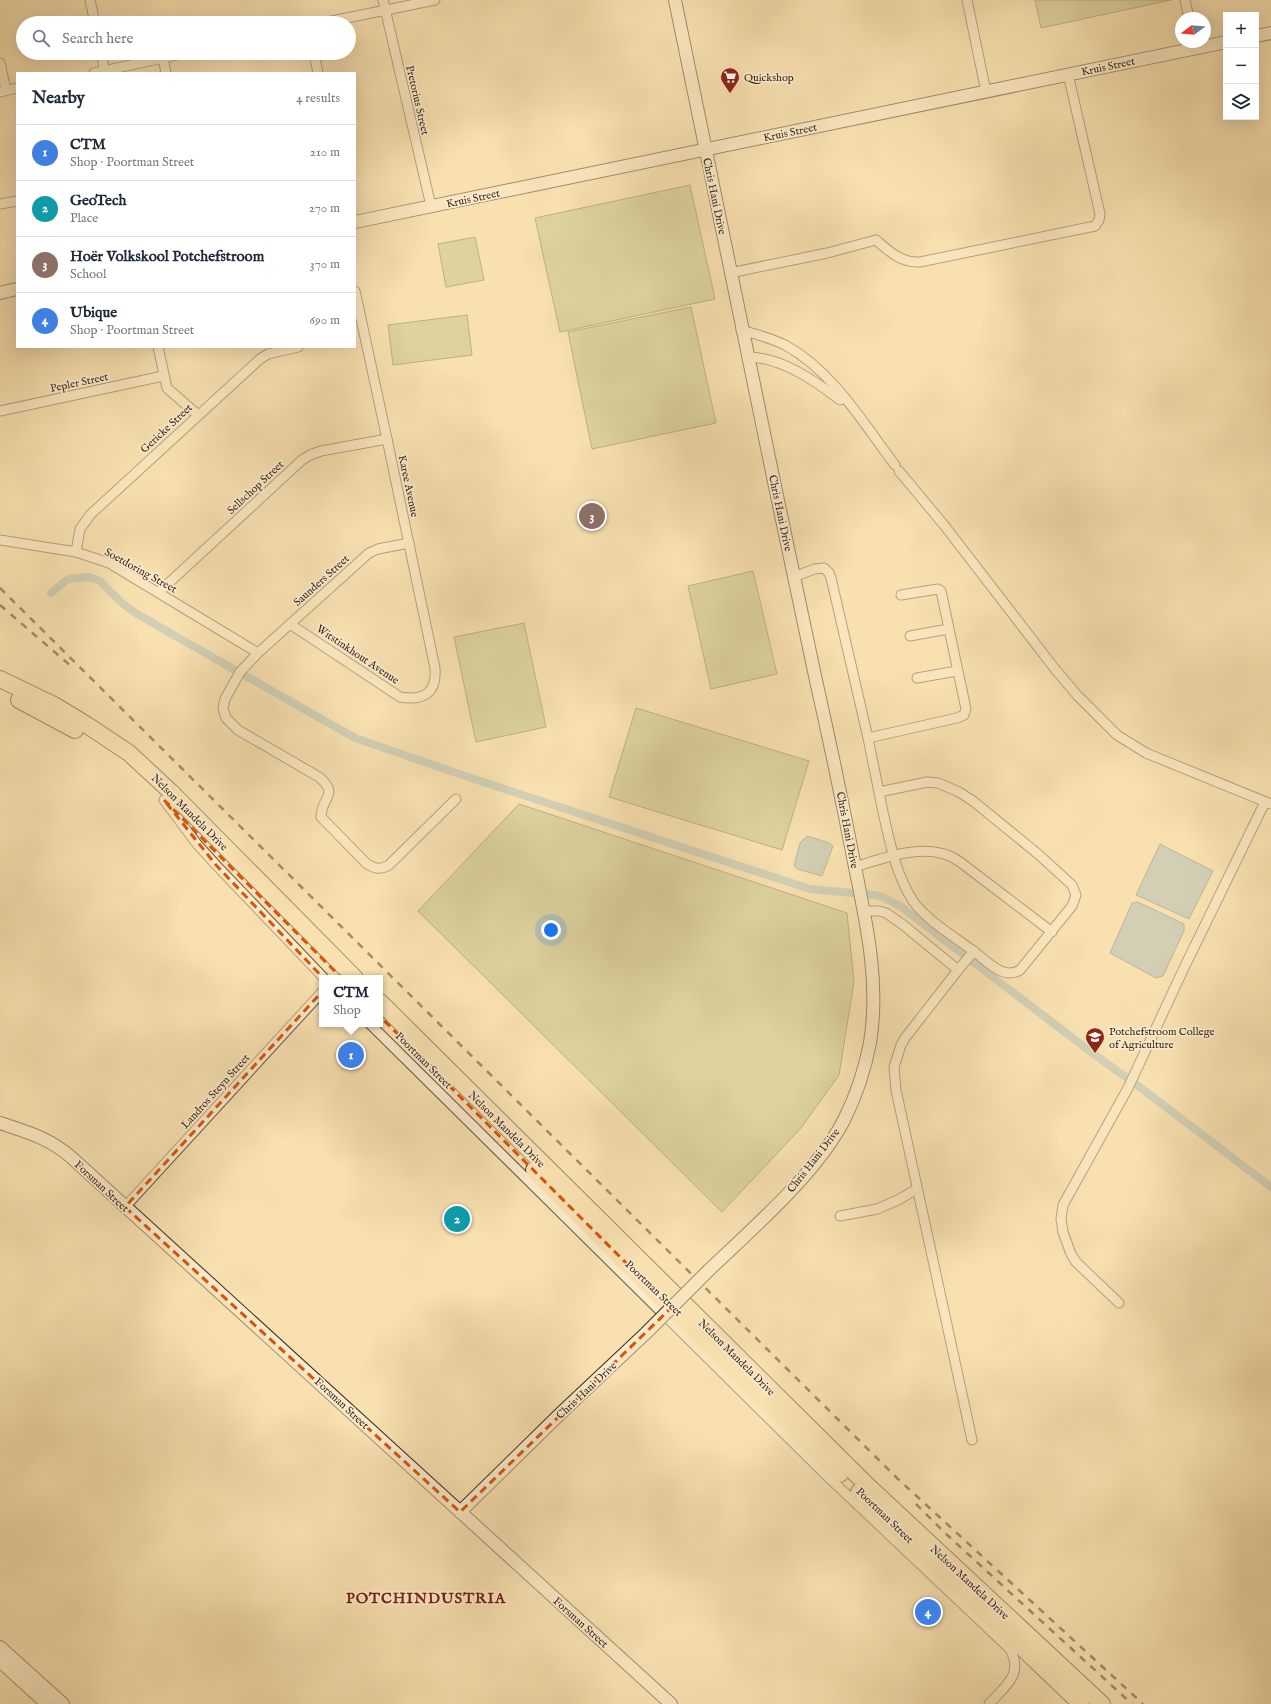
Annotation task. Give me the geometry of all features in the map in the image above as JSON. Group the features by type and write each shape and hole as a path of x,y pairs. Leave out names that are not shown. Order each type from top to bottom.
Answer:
{"highway":[{"name":"Nelson Mandela Drive","path":"0,679 54,705 129,753 171,792 353,975"},
{"name":"Nelson Mandela Drive","path":"0,691 81,733 111,753 164,800 340,975"},
{"name":"Nelson Mandela Drive","path":"383,1005 866,1484 1102,1704"},
{"name":"Nelson Mandela Drive","path":"383,1018 654,1292 939,1570 1081,1704"}],"street":[{"path":"90,0 93,16"},
{"name":"Pretorius Street","path":"383,0 431,206"},
{"path":"356,16 435,0"},
{"name":"Chris Hani Drive","path":"460,1512 562,1412 646,1333 756,1225 803,1176 828,1146 844,1121 856,1092 870,1043 874,988 865,913 840,786 730,273 675,0"},
{"path":"967,0 986,92"},
{"path":"1185,0 1188,12"},
{"path":"1259,35 1271,33"},
{"name":"Kruis Street","path":"1211,43 1223,42"},
{"name":"Kruis Street","path":"356,222 986,92 1182,48"},
{"path":"102,60 105,72 155,60"},
{"path":"163,60 166,72"},
{"path":"315,60 318,72"},
{"path":"0,63 3,91 16,88"},
{"path":"730,273 827,253 876,240 900,259 910,263 1095,226 1099,220 1100,214 1068,74"},
{"path":"0,204 16,201"},
{"path":"0,293 16,289"},
{"name":"Karee Avenue","path":"356,300 360,334 388,438 435,668 436,679 433,686"},
{"path":"742,330 771,339 785,346 810,362 821,372 853,409 897,468 944,525 1055,669 1077,695 1117,735 1146,753 1268,803 1128,1088 1061,1211 1063,1232 1076,1262 1119,1303"},
{"path":"158,348 163,376 167,388 198,415"},
{"name":"Gericke Street","path":"76,552 80,528 91,514 260,359 268,354 294,348"},
{"path":"748,357 760,357 786,366 825,388 853,409"},
{"name":"Pepler Street","path":"0,411 163,376"},
{"name":"Sellschop Street","path":"159,592 302,460 321,451 388,438"},
{"name":"Soetdoring Street","path":"0,540 76,552 109,563 258,653"},
{"name":"Saunders Street","path":"409,543 378,549 369,553 258,653 240,672 225,699 223,708 226,718 238,730 326,782 330,789 330,794 321,810 321,817 367,864 376,869 382,869 389,865 456,799"},
{"path":"794,577 819,568 824,568 829,573 868,738 892,856 914,902 970,956 1003,972 1015,973 1020,970 1052,932 1075,901 1075,890 1065,878 1003,824 959,792 938,783 915,784 879,792"},
{"path":"868,738 964,715 966,709 940,591 938,589 901,595"},
{"name":"Witstinkhout Avenue","path":"290,624 400,697 410,699 420,698 428,693 433,686"},
{"path":"910,636 948,629"},
{"path":"917,678 957,671"},
{"path":"164,800 196,844 321,975"},
{"path":"855,867 892,856 933,851 953,856 1052,932"},
{"path":"865,913 873,911 883,912 902,924 958,970"},
{"path":"970,956 905,1038 896,1059 894,1077 972,1440"},
{"name":"Landros Steyn Street","path":"125,1207 319,995"},
{"name":"Poortman Street","path":"373,1027 826,1476 1010,1650 1016,1662 1012,1680 988,1704"},
{"name":"Forsman Street","path":"0,1123 46,1139 59,1147 671,1704"},
{"path":"840,1216 877,1209 898,1200 917,1189"},
{"path":"0,1647 63,1704"},
{"path":"0,1661 48,1704"}],"highlighted area":[{"path":"164,800 671,1308 460,1512 125,1207 329,984 216,865"}],"green space":[{"path":"1035,0 1171,0 1041,28"},
{"path":"690,185 715,299 560,332 535,218"},
{"path":"475,237 484,280 446,287 438,244"},
{"path":"691,307 716,423 592,449 568,332"},
{"path":"467,315 472,355 393,365 388,325"},
{"path":"753,571 777,674 711,689 688,586"},
{"path":"524,623 546,727 476,742 454,637"},
{"path":"636,708 809,761 782,850 609,797"},
{"path":"519,804 847,913 854,982 839,1075 801,1128 722,1212 418,911"}],"water":[{"path":"807,836 829,843 833,846 822,876 797,869 794,866 800,843"},
{"path":"1160,844 1213,871 1189,919 1136,895"},
{"path":"1138,902 1184,924 1184,931 1163,976 1156,978 1110,953 1132,903"}],"waterway":[{"path":"51,593 68,579 89,577 100,581 123,604 137,614 235,670"},
{"path":"246,676 355,738 465,776 810,889 852,893"},
{"path":"866,894 880,896 900,906 1127,1078"},
{"path":"1137,1085 1271,1187"}],"railway":[{"path":"0,588 898,1479 1143,1704"},
{"path":"0,605 72,667"},
{"path":"916,1504 945,1533 1132,1704"}],"place":[{"name":"Quickshop","path":"730,94"},
{"name":"Hoër Volkskool Potchefstroom","path":"592,516"},
{"name":"Potchefstroom College of Agriculture","path":"1095,1054"},
{"name":"CTM","path":"351,1055"},
{"name":"GeoTech","path":"457,1219"},
{"name":"Ubique","path":"928,1612"}],"district":[{"name":"POTCHINDUSTRIA","path":"426,1598"}]}
